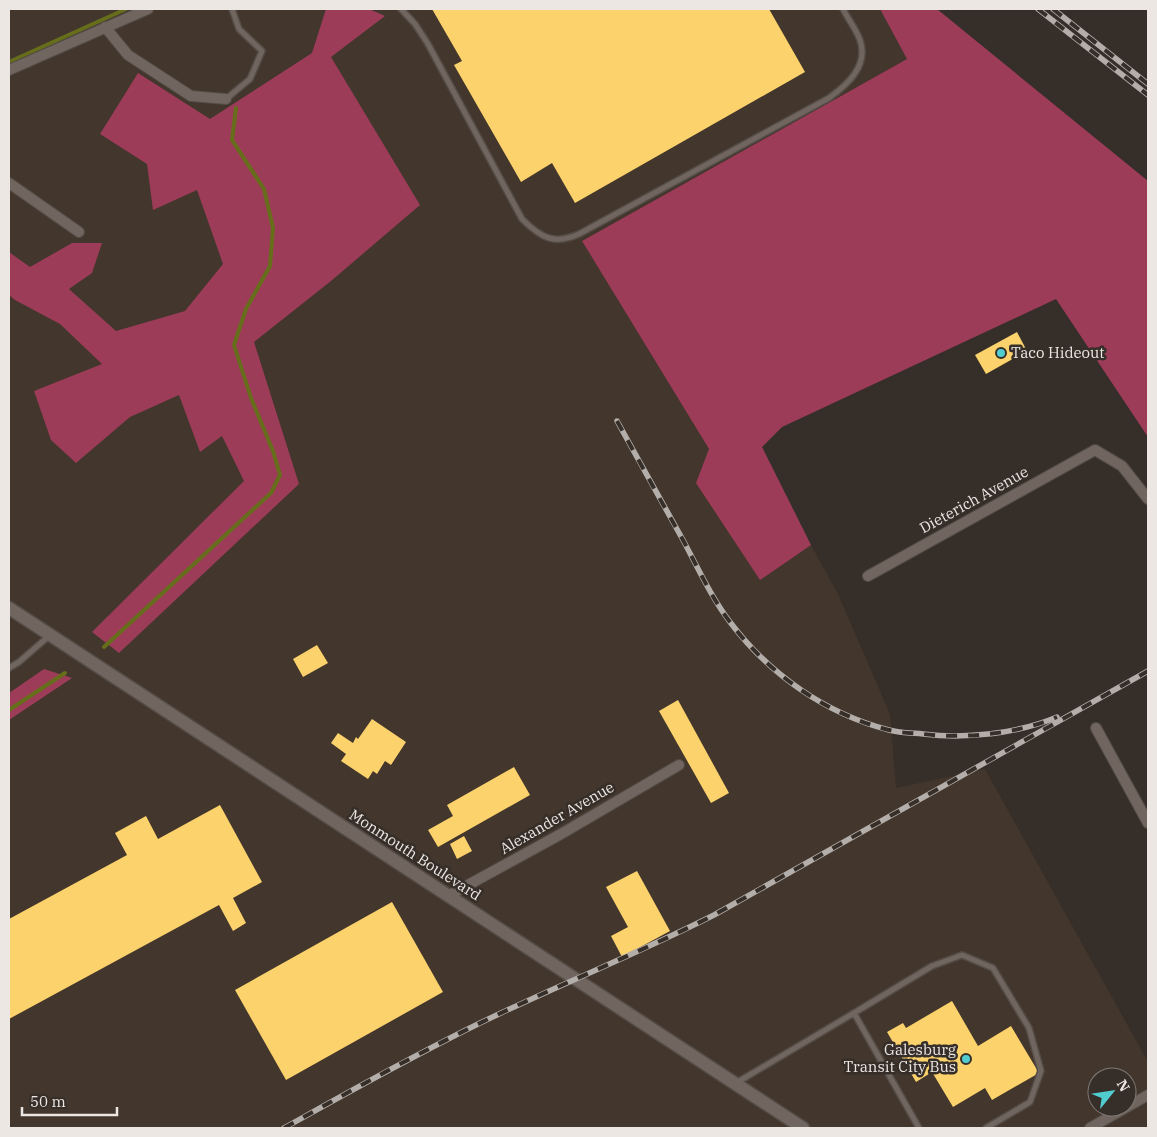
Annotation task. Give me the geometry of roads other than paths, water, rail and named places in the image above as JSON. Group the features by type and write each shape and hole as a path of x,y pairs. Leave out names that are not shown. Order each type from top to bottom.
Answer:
{"street":[{"path":"9,70 148,9"},
{"path":"105,27 128,55 192,96 226,99"},
{"path":"9,183 79,232"},
{"name":"Dieterich Avenue","path":"868,576 1095,450 1122,466 1148,499"},
{"name":"Monmouth Boulevard","path":"9,608 803,1128"},
{"path":"1096,728 1148,823"},
{"name":"Alexander Avenue","path":"448,896 561,834 679,764"},
{"path":"1090,1128 1148,1095"}],"lane":[{"path":"226,99 250,80 262,51 239,29 232,9"},
{"path":"401,9 415,24 428,44 522,220 535,232 548,238 559,240 579,234 820,102 845,86 858,69 861,55 860,41 843,9"},
{"path":"9,668 19,662 49,635"},
{"path":"734,1084 932,966 962,955 993,968 1029,1028 1041,1071 1030,1102 986,1128"},
{"path":"854,1013 919,1128"}],"waterway":[{"path":"9,62 126,9"},
{"path":"104,647 271,493 280,475 273,451 251,398 234,345 246,309 270,266 273,228 264,189 232,140 236,108"},
{"path":"9,710 65,673"}],"railway":[{"path":"1038,9 1148,95"},
{"path":"1053,9 1148,84"},
{"path":"617,421 723,612 745,641 762,659 800,690 843,714 866,723 902,732 956,736 991,734 1025,728 1057,717"},
{"path":"284,1128 474,1026 714,915 1148,671"}],"place":[{"name":"Taco Hideout","path":"1001,353"},
{"name":"Galesburg Transit City Bus","path":"966,1059"}]}
